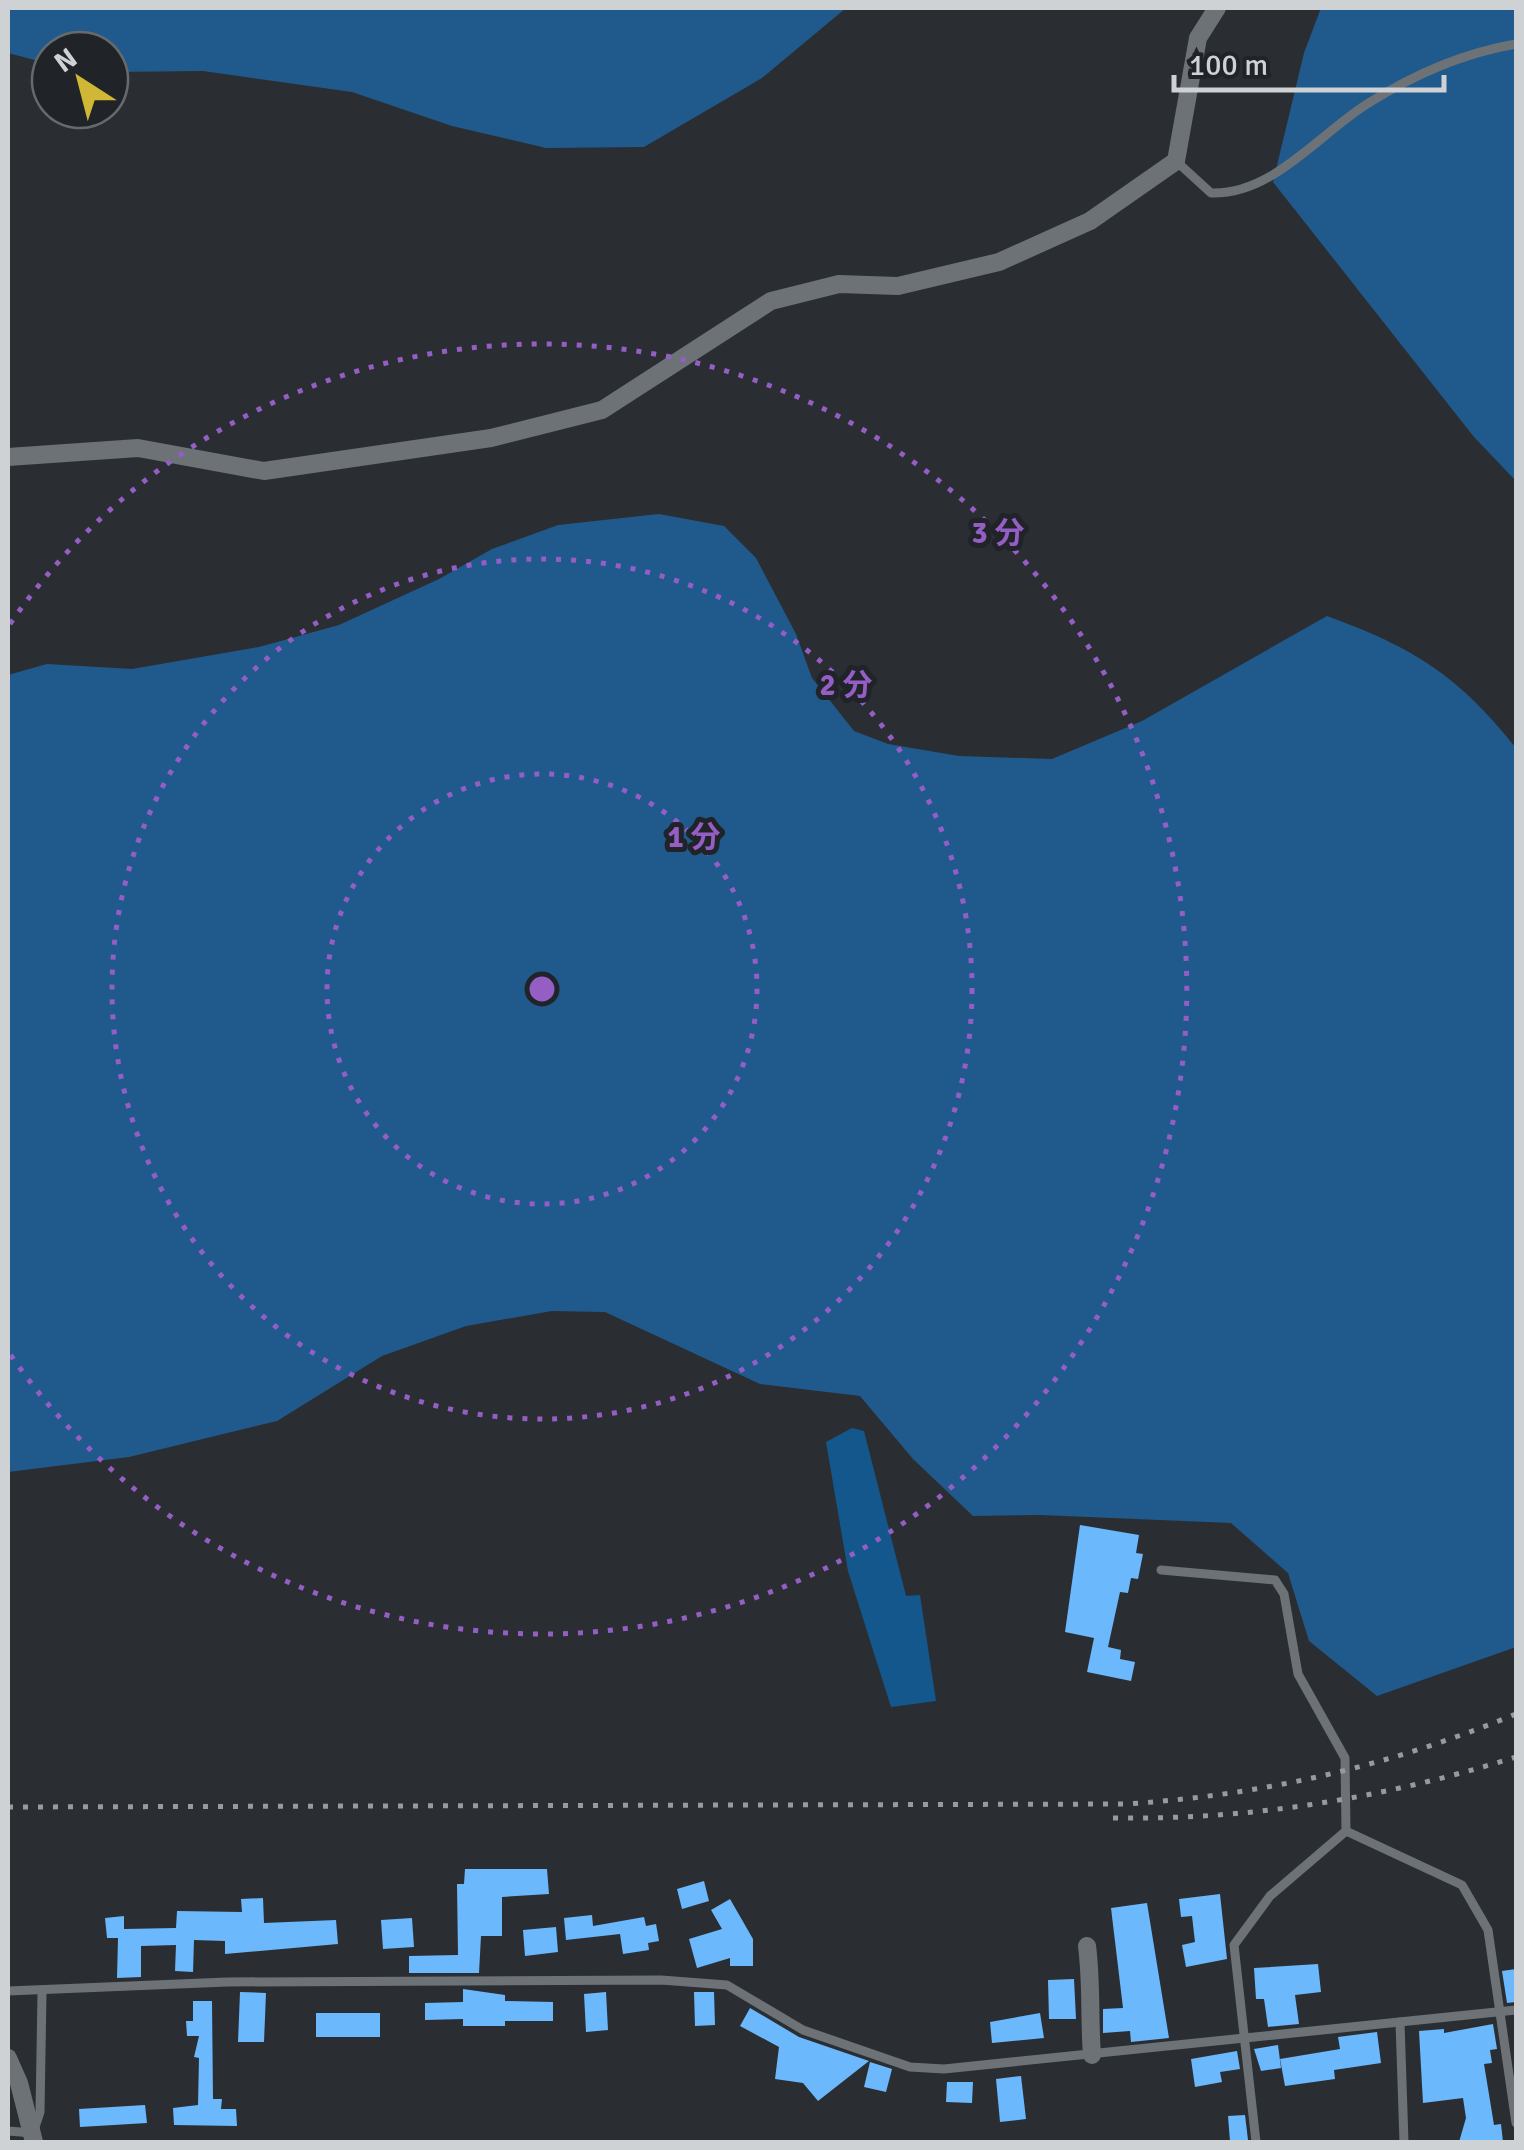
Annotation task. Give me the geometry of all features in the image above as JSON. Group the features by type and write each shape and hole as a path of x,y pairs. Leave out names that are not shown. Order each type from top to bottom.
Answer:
{"street":[{"path":"8,457 138,448 264,471 491,438 602,410 771,301 839,284 898,286 999,262 1090,220 1176,161 1198,38 1217,8"},
{"path":"1087,1946 1094,1996 1089,2022 1092,2055"},
{"path":"8,2058 33,2138"}],"lane":[{"path":"1176,161 1210,193 1254,187 1364,106 1408,80 1474,53 1516,44"},
{"path":"1160,1570 1275,1580 1284,1594 1298,1674 1345,1758 1346,1832"},
{"path":"1346,1832 1462,1885 1488,1930 1516,2123"},
{"path":"1256,2142 1234,1945 1270,1896 1346,1832"},
{"path":"8,1991 227,1982 661,1980 727,1985 803,2030 910,2067 944,2069 1244,2035 1516,2010"},
{"path":"8,2131 33,2138 40,2112 42,1992"},
{"path":"1400,2022 1404,2142"}],"shaded area":[{"path":"8,8 846,8 762,78 644,147 546,148 452,126 352,92 203,71 130,72 130,30 30,30 30,59 8,53"},
{"path":"1321,8 1516,8 1516,481 1474,437 1273,182 1304,53"},
{"path":"659,514 724,526 756,558 796,634 812,678 854,731 888,744 959,756 1052,759 1142,721 1327,616 1385,640 1432,667 1474,701 1516,748 1516,1647 1377,1696 1309,1641 1288,1573 1231,1523 973,1516 913,1459 860,1396 760,1384 605,1312 552,1311 466,1326 382,1356 277,1421 129,1457 8,1472 8,675 47,664 132,669 259,647 339,625 439,579 492,549 558,525"},
{"path":"852,1428 864,1431 906,1596 920,1595 936,1701 891,1707 848,1571 826,1442"}],"building":[{"path":"1080,1525 1139,1535 1136,1553 1143,1554 1138,1579 1131,1578 1128,1593 1120,1592 1108,1647 1121,1650 1120,1659 1135,1662 1131,1681 1087,1672 1094,1638 1065,1632"},
{"path":"465,1869 547,1869 549,1894 502,1897 502,1936 481,1936 479,1973 409,1973 409,1956 458,1955 457,1884 464,1884"},
{"path":"704,1881 709,1901 682,1909 677,1889"},
{"path":"1220,1894 1227,1959 1186,1967 1182,1945 1195,1942 1192,1916 1181,1917 1179,1899"},
{"path":"263,1898 264,1923 336,1920 338,1944 225,1954 225,1941 194,1940 193,1972 175,1971 176,1945 141,1946 141,1977 117,1978 118,1938 107,1938 105,1918 124,1916 124,1929 176,1928 177,1911 242,1912 241,1899"},
{"path":"730,1899 753,1939 753,1966 730,1966 730,1958 697,1968 689,1939 722,1929 711,1910"},
{"path":"1147,1903 1169,2038 1131,2042 1130,2031 1103,2033 1103,2009 1123,2008 1111,1908"},
{"path":"592,1915 593,1926 644,1917 646,1926 656,1924 659,1941 648,1943 649,1950 623,1954 620,1934 566,1940 564,1918"},
{"path":"412,1918 414,1947 383,1949 381,1920"},
{"path":"556,1927 558,1952 525,1956 523,1930"},
{"path":"1318,1964 1321,1992 1295,1995 1299,2024 1268,2027 1264,1999 1256,1999 1254,1968"},
{"path":"1516,1969 1516,2002 1507,2003 1502,1971"},
{"path":"1074,1979 1076,2019 1049,2019 1048,1980"},
{"path":"463,1989 505,1995 505,2001 553,2002 553,2021 463,2026 463,2019 425,2020 425,2003 463,2002"},
{"path":"240,1992 266,1993 264,2042 238,2042"},
{"path":"606,1992 608,2030 586,2032 584,1994"},
{"path":"694,1992 714,1992 715,2025 695,2026"},
{"path":"193,2001 212,2001 213,2099 222,2099 221,2109 236,2109 237,2126 174,2125 173,2108 198,2105 199,2058 194,2057 199,2036 187,2036 186,2021 193,2021"},
{"path":"750,2008 799,2037 869,2061 818,2101 803,2083 775,2079 779,2047 740,2026"},
{"path":"316,2013 380,2013 380,2037 316,2037"},
{"path":"1040,2013 1044,2038 992,2043 990,2022"},
{"path":"1493,2024 1497,2049 1490,2050 1492,2063 1484,2064 1494,2125 1501,2124 1503,2142 1459,2142 1466,2118 1463,2098 1423,2103 1419,2031 1444,2029 1444,2033"},
{"path":"1377,2032 1381,2063 1334,2070 1335,2079 1285,2086 1280,2059 1340,2049 1338,2037"},
{"path":"1278,2045 1281,2068 1261,2071 1254,2049"},
{"path":"1237,2051 1240,2069 1220,2072 1222,2082 1195,2087 1191,2059"},
{"path":"870,2062 892,2069 886,2092 864,2087"},
{"path":"1021,2076 1026,2119 1000,2122 996,2079"},
{"path":"947,2082 973,2082 972,2103 946,2102"},
{"path":"145,2105 147,2123 80,2127 79,2109"},
{"path":"1245,2115 1248,2140 1230,2141 1228,2116"}],"railway":[{"path":"8,1807 1126,1804 1227,1793 1325,1775 1421,1749 1516,1714"},
{"path":"1113,1818 1216,1815 1317,1804 1417,1784 1516,1757"}]}
